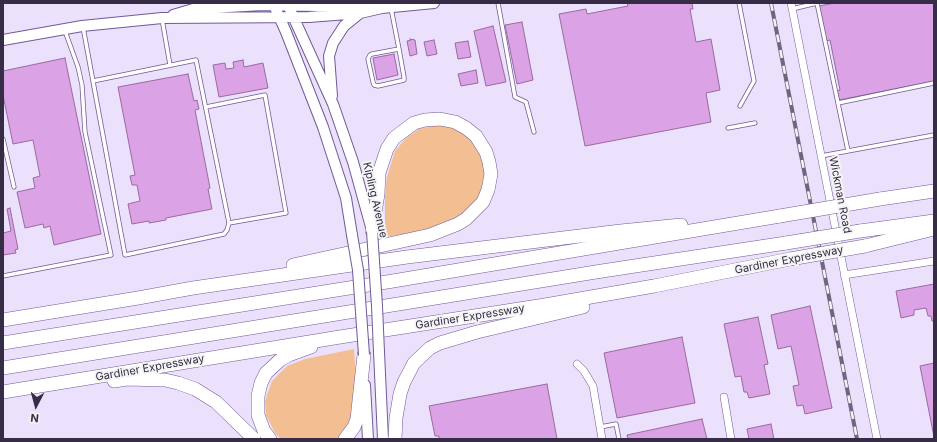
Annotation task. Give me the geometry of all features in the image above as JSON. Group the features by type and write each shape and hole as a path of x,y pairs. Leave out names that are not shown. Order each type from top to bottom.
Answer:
{"highway":[{"path":"193,288 430,235 458,224 474,212 483,202 488,190 491,174 490,162 476,136 466,128 454,122 440,119 414,123 394,138 387,149 379,173 378,194 372,231"},
{"path":"3,343 385,283 934,190"},
{"path":"3,320 193,288 415,256 621,231 780,216"},
{"name":"Gardiner Expressway","path":"3,368 602,271 934,221"},
{"name":"Gardiner Expressway","path":"3,392 66,383 128,371 545,305 654,286 865,246 934,229"},
{"path":"395,439 396,418 400,394 404,382 414,363 430,348 440,343 477,332 585,306 654,286"},
{"path":"270,439 260,424 257,406 261,383 266,373 276,363 289,355 340,337"},
{"path":"345,439 354,427 357,419 364,355"},
{"path":"66,383 149,379 178,383 195,389 216,402 254,439"}],"main road":[{"path":"3,40 82,26 162,18 293,18 360,13 387,8 434,3"},
{"path":"162,18 194,9 247,4 346,4 387,8"},
{"path":"273,4 286,32 323,126 346,198 358,270 368,439"},
{"name":"Kipling Avenue","path":"287,4 333,104 353,162 372,231 383,439"},
{"path":"333,104 329,56 333,43 344,26 360,13"}],"street":[{"name":"Wickman Road","path":"792,6 877,439"},
{"path":"844,275 934,261"},
{"path":"577,364 584,371 593,386 602,439"},
{"path":"724,397 731,439"}],"lane":[{"path":"498,3 515,98 526,102 534,132"},
{"path":"739,3 754,81 740,106"},
{"path":"792,6 818,3 848,151"},
{"path":"387,8 399,49 404,80 378,86 374,85 368,59 370,55 399,49"},
{"path":"162,18 170,65"},
{"path":"82,26 125,255 224,234 229,223 196,60 93,81"},
{"path":"3,276 110,255 85,132 80,73 64,29"},
{"path":"838,103 934,83"},
{"path":"206,107 265,95 286,213 229,223"},
{"path":"728,128 755,123"},
{"path":"821,156 934,135"},
{"path":"3,139 14,187"},
{"path":"600,427 616,424 619,439"}],"shaded area":[{"path":"437,125 454,128 468,135 479,147 487,178 480,198 469,210 452,222 435,229 385,237 385,196 387,177 395,151 406,138 419,129"},
{"path":"354,349 356,379 350,424 339,439 281,439 275,433 266,415 265,401 272,381 287,366 305,359"}],"building":[{"path":"627,3 692,3 693,9 690,9 696,42 711,39 720,90 706,93 711,122 585,146 559,14 586,9 587,14 628,6"},
{"path":"835,3 934,3 934,81 839,100 837,91 840,90 830,40 826,41 819,6"},
{"path":"522,22 533,80 517,84 505,25"},
{"path":"493,26 506,82 486,86 474,31"},
{"path":"410,39 415,40 417,54 410,56 407,41 411,40"},
{"path":"434,40 437,54 427,56 424,42"},
{"path":"468,41 471,57 458,59 455,43"},
{"path":"394,54 398,75 377,80 373,58"},
{"path":"65,58 101,234 54,245 50,226 44,228 43,224 25,228 17,192 35,188 33,178 40,176 33,140 13,144 3,95 3,71"},
{"path":"243,60 244,67 263,63 268,88 219,97 213,65 225,63 226,69 234,68 233,62"},
{"path":"476,70 478,83 461,86 458,74"},
{"path":"188,74 194,101 197,100 199,109 195,110 210,188 208,189 212,209 166,218 166,220 132,224 128,204 140,201 137,185 132,185 130,176 135,175 118,87"},
{"path":"10,208 18,249 15,250 16,253 3,255 3,233 11,231 7,209"},
{"path":"934,284 934,321 932,321 931,316 928,316 926,308 914,310 914,315 901,318 896,291"},
{"path":"810,306 832,408 805,414 803,405 797,406 793,386 799,385 791,346 778,349 771,315"},
{"path":"758,317 768,364 764,365 770,394 749,398 747,392 744,392 741,376 735,377 724,324"},
{"path":"682,337 695,403 617,418 604,353"},
{"path":"934,363 934,437 920,366"},
{"path":"547,384 557,439 439,439 439,436 435,436 429,406"},
{"path":"702,419 707,439 628,439 627,435"},
{"path":"771,424 774,439 749,439 747,429"}],"railway":[{"path":"771,3 857,439"}]}
